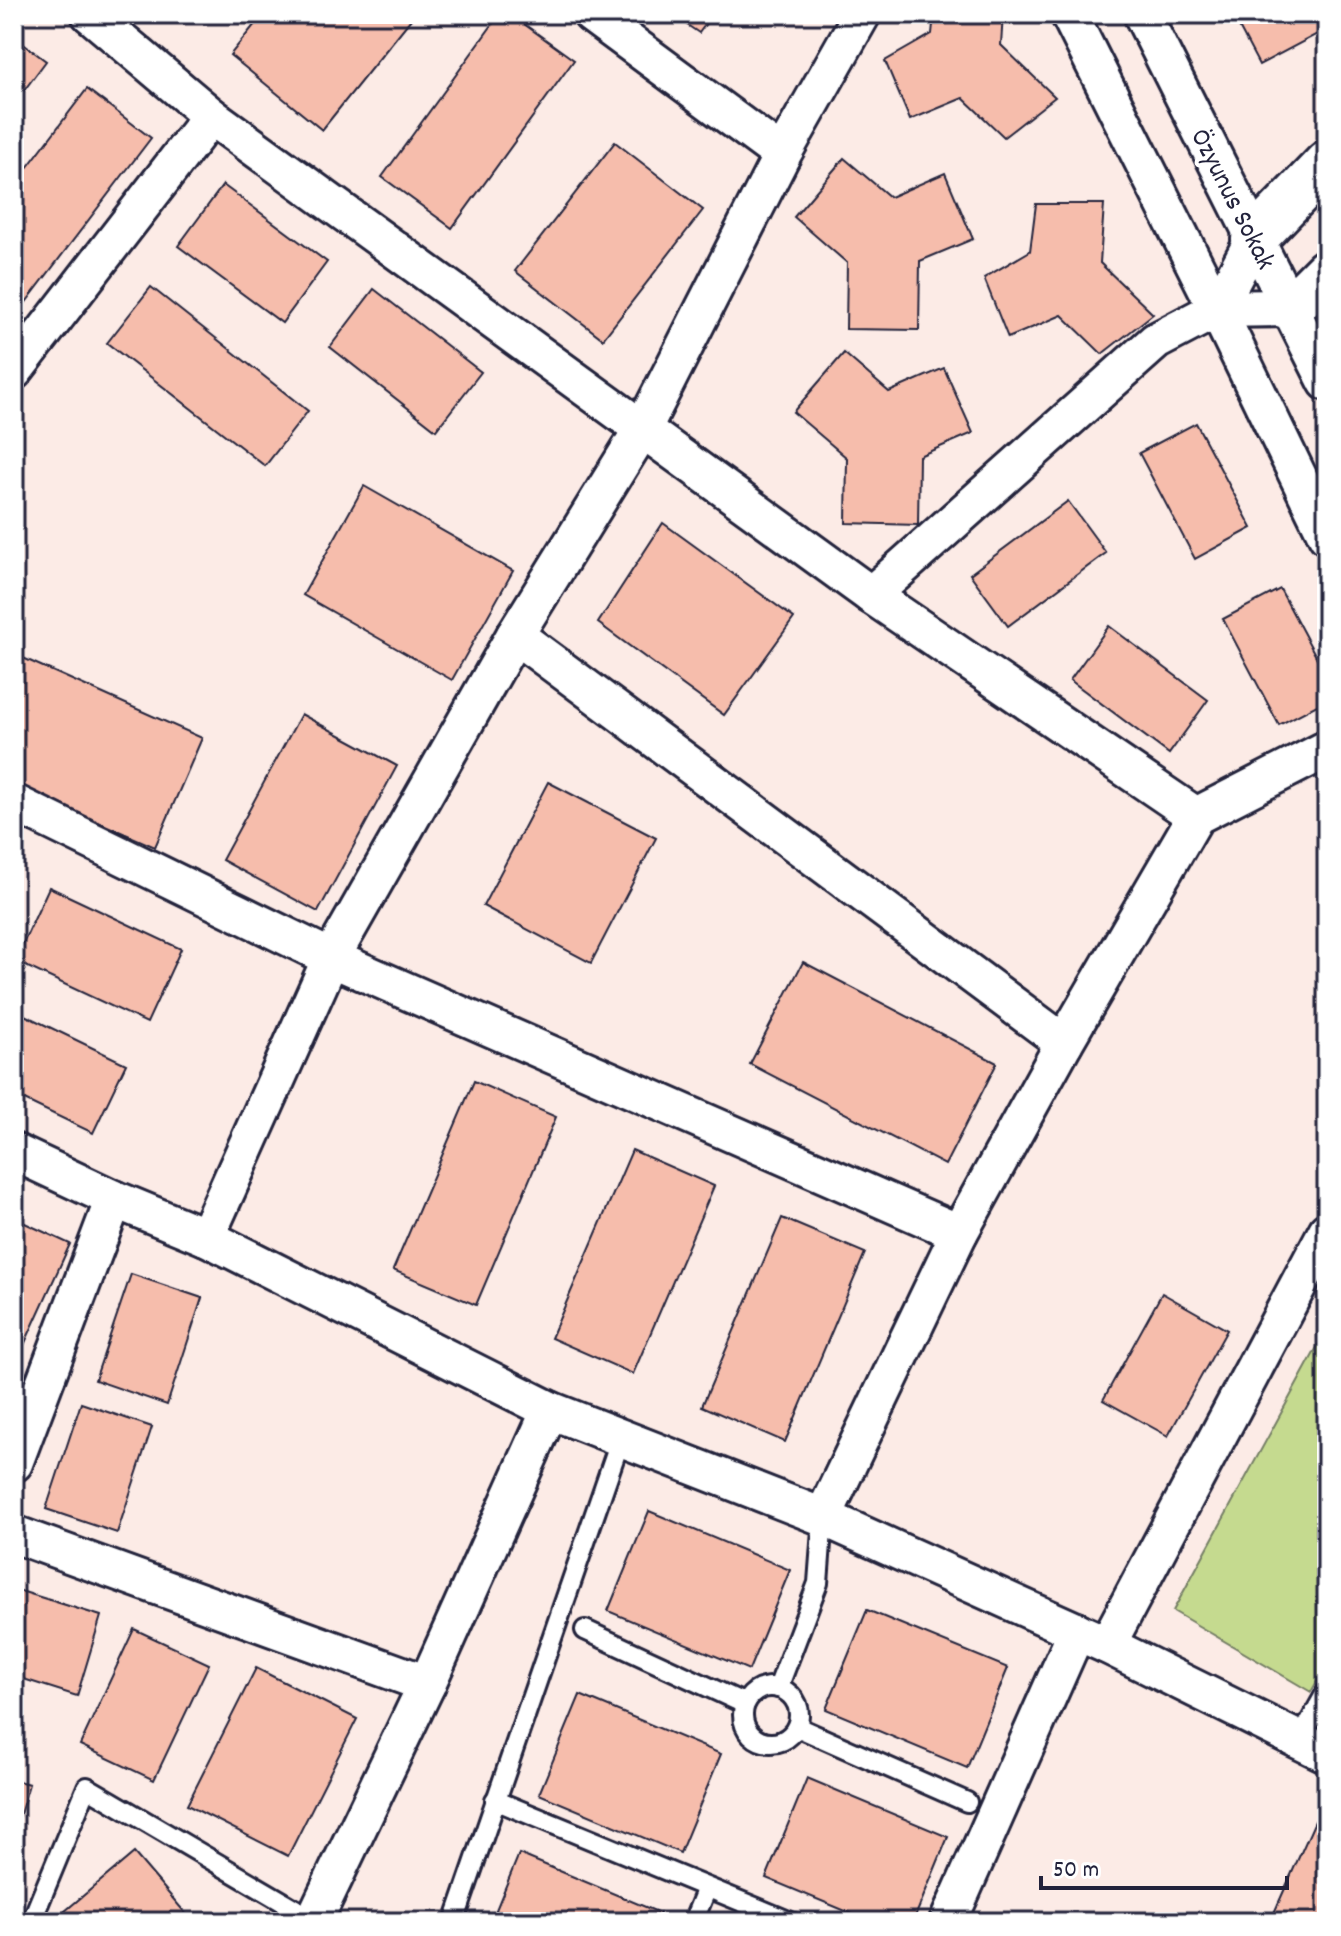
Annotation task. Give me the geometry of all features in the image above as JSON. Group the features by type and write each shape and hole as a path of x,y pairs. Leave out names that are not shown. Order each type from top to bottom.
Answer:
{"street":[{"path":"90,14 211,116 871,595 1196,816"},
{"path":"591,14 782,155"},
{"path":"206,1237 331,958 515,635 643,428 782,155 862,14"},
{"path":"1069,14 1327,536"},
{"name":"Özyunus Sokak","path":"1142,14 1327,382"},
{"path":"14,371 211,116"},
{"path":"1217,309 1254,239 1327,163"},
{"path":"871,595 1156,341 1217,309 1290,308 1327,271"},
{"path":"515,635 1064,1043"},
{"path":"823,1517 959,1233 1064,1043 1196,816 1327,749"},
{"path":"14,803 331,958 959,1233"},
{"path":"14,1152 114,1199 206,1237 550,1410 823,1517 1092,1638 1313,1748"},
{"path":"14,1463 114,1199"},
{"path":"948,1922 1092,1638 1327,1231"},
{"path":"314,1921 427,1684 550,1410"},
{"path":"14,1534 427,1684"}],"lane":[{"path":"454,1922 621,1438"},
{"path":"778,1688 818,1583 823,1517"},
{"path":"585,1630 745,1704"},
{"path":"778,1688 794,1699 799,1717 797,1727 784,1741 764,1743 749,1732 743,1713 745,1704 759,1690 778,1688"},
{"path":"1313,1748 1327,1691"},
{"path":"797,1727 967,1802"},
{"path":"32,1920 87,1787 314,1921"},
{"path":"495,1800 791,1922"},
{"path":"693,1922 707,1888"}],"green space":[{"path":"1327,1329 1327,1664 1311,1692 1173,1611"}],"building":[{"path":"263,14 415,14 322,130 230,55"},
{"path":"500,14 510,14 574,60 452,228 382,177"},
{"path":"671,14 713,14 699,33"},
{"path":"934,14 1003,14 1001,45 1055,97 1004,137 963,98 910,120 885,61 932,34"},
{"path":"1232,14 1327,14 1327,29 1259,65"},
{"path":"14,37 46,61 14,104"},
{"path":"87,89 151,138 14,318 14,185"},
{"path":"615,142 703,210 603,339 515,271"},
{"path":"844,158 890,197 945,173 973,239 920,261 919,330 846,329 847,263 794,217"},
{"path":"223,185 327,262 282,323 178,246"},
{"path":"1036,204 1104,204 1100,263 1153,314 1102,354 1062,315 1008,338 984,278 1030,251"},
{"path":"151,287 308,411 265,466 107,343"},
{"path":"374,289 481,372 436,430 330,347"},
{"path":"844,353 889,392 944,368 973,433 919,456 918,525 846,523 847,458 793,412"},
{"path":"1196,423 1252,528 1195,559 1139,453"},
{"path":"364,486 513,571 452,680 303,595"},
{"path":"1068,501 1106,553 1008,626 970,574"},
{"path":"663,523 794,618 724,715 598,623"},
{"path":"1280,589 1327,677 1327,700 1279,725 1223,619"},
{"path":"1109,626 1208,700 1169,754 1070,680"},
{"path":"14,654 202,738 155,847 14,785"},
{"path":"301,714 397,766 318,912 222,860"},
{"path":"548,782 656,838 591,963 483,906"},
{"path":"49,887 181,949 147,1023 15,961"},
{"path":"803,962 997,1063 945,1165 750,1064"},
{"path":"14,1010 126,1064 93,1133 14,1095"},
{"path":"474,1081 556,1117 476,1305 393,1270"},
{"path":"632,1150 714,1186 633,1374 551,1338"},
{"path":"14,1218 70,1244 19,1356 14,1354"},
{"path":"782,1218 865,1253 785,1442 702,1406"},
{"path":"131,1274 202,1298 167,1405 95,1380"},
{"path":"1162,1293 1227,1330 1168,1436 1103,1400"},
{"path":"81,1403 152,1427 117,1533 46,1509"},
{"path":"649,1511 790,1570 749,1670 608,1611"},
{"path":"14,1589 101,1616 77,1696 14,1676"},
{"path":"867,1610 1008,1668 967,1768 826,1709"},
{"path":"134,1629 209,1664 154,1780 80,1745"},
{"path":"256,1668 357,1719 288,1856 187,1805"},
{"path":"580,1695 721,1754 680,1853 539,1794"},
{"path":"807,1778 948,1837 913,1922 872,1922 766,1878"},
{"path":"14,1780 29,1784 14,1835"},
{"path":"1315,1821 1327,1826 1327,1922 1270,1922"},
{"path":"134,1853 193,1922 52,1922"},
{"path":"519,1854 660,1913 656,1922 491,1922"}]}
